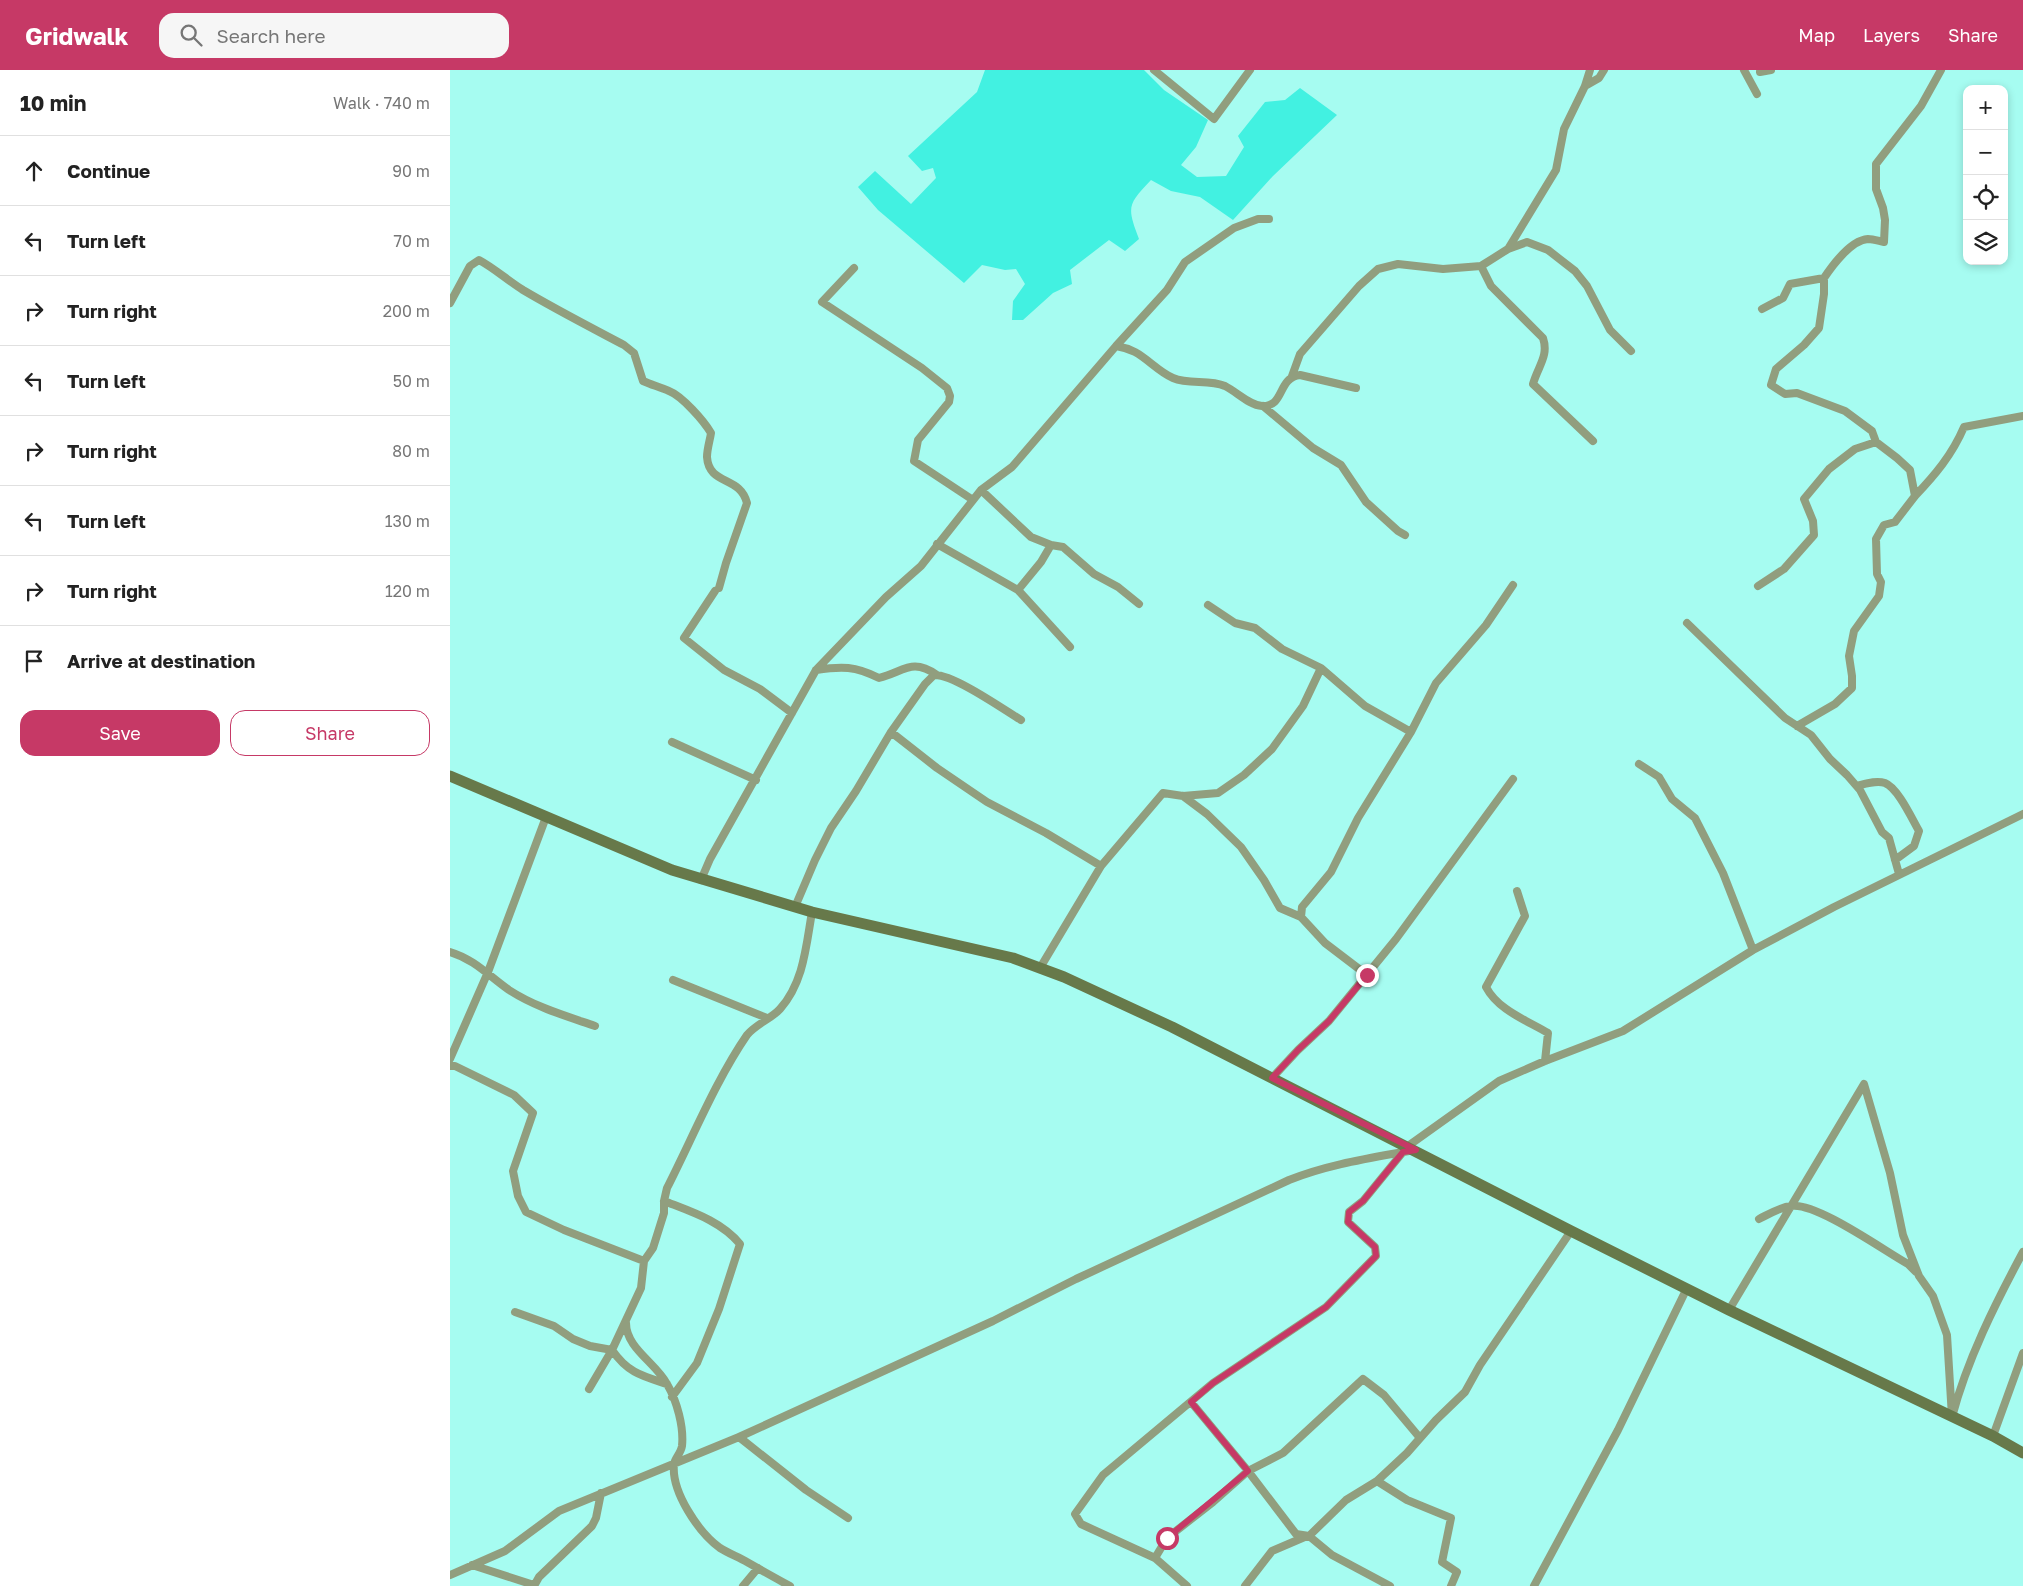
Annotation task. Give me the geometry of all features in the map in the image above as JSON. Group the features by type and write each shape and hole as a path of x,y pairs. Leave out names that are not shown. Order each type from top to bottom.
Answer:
{"main road":[{"path":"450,776 672,870 701,880 812,912 1013,958 1114,998 1409,1150 1729,1310 2023,1452"}],"street":[{"path":"1154,70 1214,119 1250,70"},
{"path":"1508,249 1556,170 1564,129 1585,86 1590,70"},
{"path":"1585,86 1599,78 1604,70"},
{"path":"1744,70 1757,94"},
{"path":"1760,72 1771,70"},
{"path":"1915,496 1910,470 1876,442 1872,431 1845,411 1797,393 1785,394 1771,385 1776,369 1804,345 1819,328 1824,294 1824,278 1834,262 1856,244 1867,239 1884,242 1885,220 1876,189 1876,164 1921,106 1941,70"},
{"path":"701,880 710,859 816,670 886,598 921,566 981,490 1012,467 1167,290 1185,262 1234,228 1258,219 1269,219"},
{"path":"1263,406 1277,400 1288,379 1292,376 1300,354 1359,286 1378,269 1398,264 1443,269 1481,266 1508,249 1527,242 1548,250 1575,271 1587,286 1610,330 1631,351"},
{"path":"450,303 470,266 478,260 492,266 494,271 523,290 624,345 634,353 643,381 657,388 671,391 703,420 711,433 707,456 710,469 716,475 740,488 747,503 717,589 684,638 724,670 760,689 792,713"},
{"path":"1481,266 1491,286 1543,338 1546,354 1533,384 1593,441"},
{"path":"854,268 822,302 922,368 947,388 950,402 918,440 914,461 973,500"},
{"path":"1762,309 1783,298 1790,284 1824,278"},
{"path":"1116,346 1133,351 1174,378 1225,386 1254,404 1263,406 1313,448 1341,465 1366,502 1405,535"},
{"path":"1292,376 1300,375 1356,388"},
{"path":"1797,726 1835,704 1852,688 1849,656 1854,631 1880,596 1882,582 1877,574 1876,539 1884,525 1895,522 1915,496 1940,469 1956,446 1964,427 2023,416"},
{"path":"1758,586 1784,569 1814,534 1813,522 1804,499 1816,484 1829,470 1855,449 1876,442"},
{"path":"981,490 1031,536 1050,545 1063,547 1094,574 1118,587 1139,604"},
{"path":"937,544 1018,590 1070,647"},
{"path":"1018,590 1041,562 1050,545"},
{"path":"1301,917 1302,907 1331,872 1358,818 1411,732 1436,683 1486,625 1513,585"},
{"path":"1208,605 1235,623 1256,628 1282,649 1321,668 1365,706 1411,732"},
{"path":"1687,623 1785,718 1811,735 1830,759 1858,786 1882,832 1889,838 1899,874"},
{"path":"816,670 843,666 868,672 879,678 915,665 926,667 969,688 1021,720"},
{"path":"1040,968 1100,866 1163,793 1182,796 1218,793 1244,775 1272,748 1298,713 1321,668"},
{"path":"795,907 814,860 831,828 856,791 891,732 925,684 937,674"},
{"path":"891,732 937,768 987,802 1046,833 1100,866"},
{"path":"672,742 756,780"},
{"path":"1639,764 1659,777 1672,798 1695,818 1723,874 1753,950"},
{"path":"1272,1078 1329,1021 1396,940 1513,779"},
{"path":"1858,786 1872,782 1885,783 1896,793 1919,831 1914,846 1895,860"},
{"path":"1182,796 1207,814 1241,847 1264,880 1280,908 1301,917 1325,943 1367,975"},
{"path":"1187,1586 1155,1558 1081,1524 1075,1514 1103,1475 1213,1383 1326,1307 1376,1256 1375,1247 1348,1222 1349,1212 1363,1201 1409,1150 1499,1081 1545,1061 1623,1032 1753,950 1899,874 2023,814"},
{"path":"450,1059 488,972 546,817"},
{"path":"1517,891 1525,916 1486,986 1490,996 1517,1017 1548,1033 1545,1061"},
{"path":"589,1389 612,1350 642,1288 644,1260 653,1248 664,1213 667,1188 717,1088 748,1034 779,1010 795,987 804,960 812,912"},
{"path":"450,952 462,956 488,972 508,989 532,1003 595,1026"},
{"path":"673,980 767,1018"},
{"path":"450,1066 455,1066 514,1095 533,1113 513,1170 518,1196 526,1212 564,1230 644,1260"},
{"path":"1729,1310 1864,1084 1890,1173 1903,1235 1919,1276"},
{"path":"450,1575 505,1551 559,1511 739,1436 993,1321 1076,1279 1288,1180 1314,1170 1409,1150"},
{"path":"664,1201 700,1215 730,1232 740,1244 719,1310 697,1363 672,1397"},
{"path":"1759,1219 1792,1205 1812,1209 1834,1219 1908,1264 1933,1296 1947,1335 1952,1417"},
{"path":"1245,1586 1272,1551 1309,1536 1346,1500 1377,1481 1407,1454 1465,1392 1480,1365 1571,1231"},
{"path":"1952,1417 1960,1388 1972,1359 2023,1252"},
{"path":"1534,1586 1618,1430 1687,1288"},
{"path":"515,1312 554,1326 573,1339 590,1346 612,1350 621,1364 640,1375 667,1384"},
{"path":"626,1321 626,1331 630,1340 667,1384 677,1408 682,1437 681,1449 674,1463 680,1498 702,1529 720,1548 790,1586"},
{"path":"1993,1436 2023,1353"},
{"path":"1155,1558 1167,1538 1248,1471 1284,1453 1362,1379 1384,1395 1420,1438"},
{"path":"1191,1402 1248,1471 1296,1534 1309,1536 1332,1555 1390,1586"},
{"path":"739,1436 806,1490 848,1518"},
{"path":"1377,1481 1407,1500 1451,1518 1442,1562 1457,1572 1451,1586"},
{"path":"472,1565 534,1585 539,1577 592,1526 596,1518 601,1493"},
{"path":"743,1586 758,1568"}],"shaded area":[{"path":"985,70 1144,70 1164,90 1208,120 1196,147 1181,165 1197,177 1226,176 1244,147 1238,136 1265,102 1285,100 1300,88 1337,115 1273,176 1233,220 1200,197 1171,191 1151,180 1133,201 1132,220 1139,239 1125,251 1109,240 1070,270 1072,284 1053,293 1023,320 1012,320 1013,301 1025,284 1016,269 1005,270 982,265 964,283 878,210 858,187 875,171 911,204 936,178 933,168 922,171 908,156 977,92"}],"route":[{"path":"1167,1538 1248,1471 1191,1402 1213,1383 1326,1307 1376,1256 1375,1247 1348,1222 1349,1212 1363,1201 1403,1152 1416,1150 1272,1078 1329,1021 1367,975"}]}
